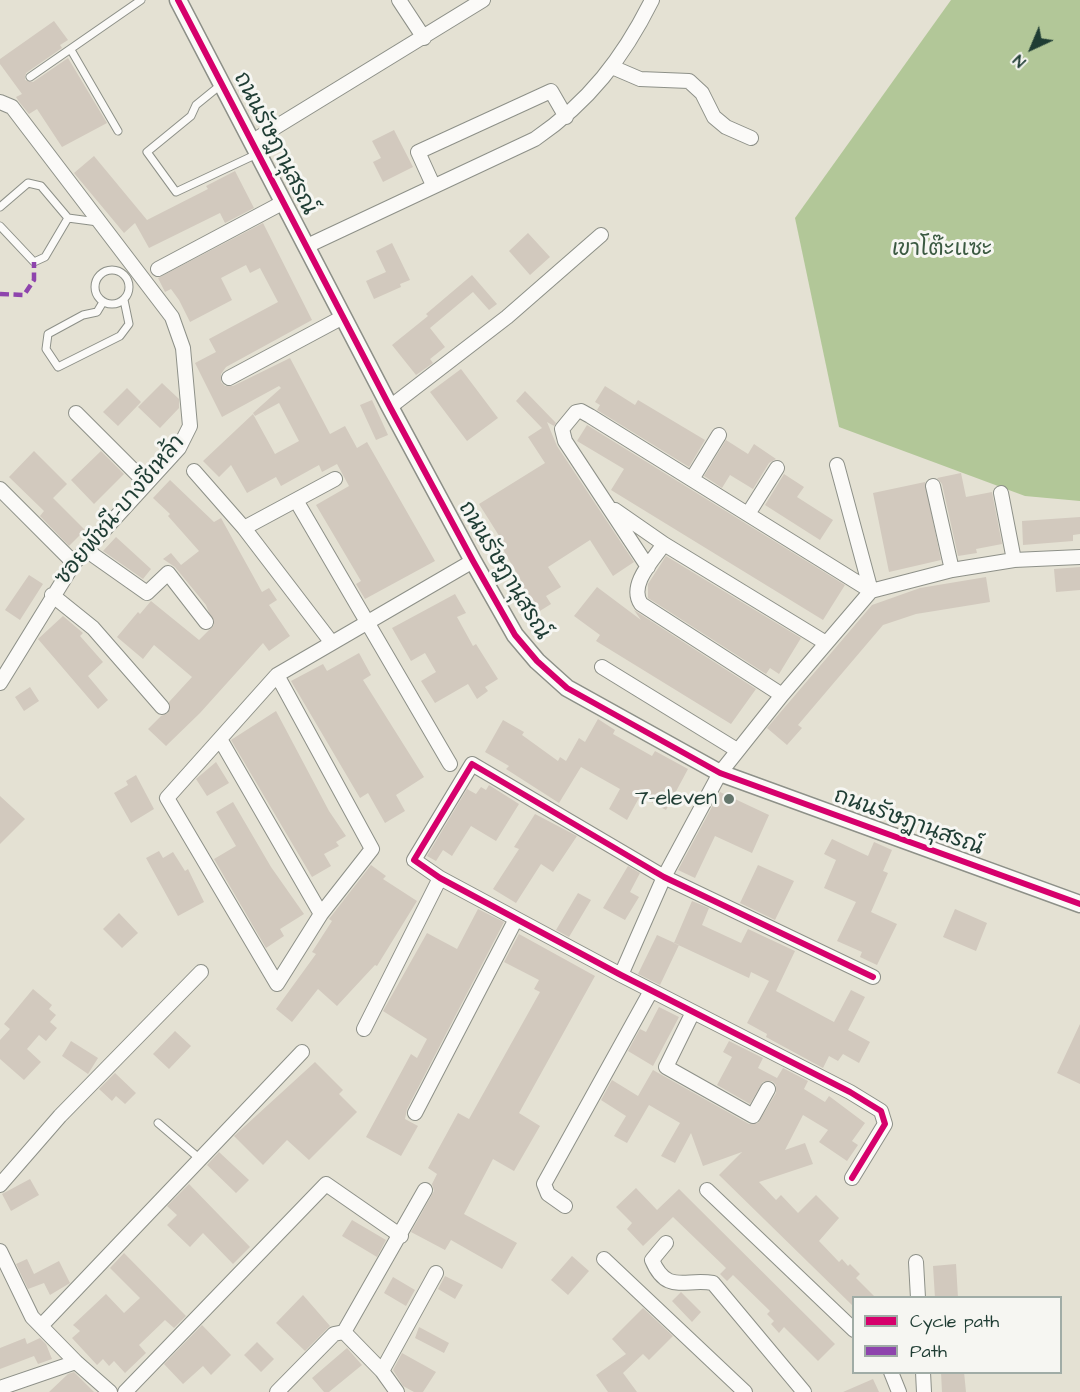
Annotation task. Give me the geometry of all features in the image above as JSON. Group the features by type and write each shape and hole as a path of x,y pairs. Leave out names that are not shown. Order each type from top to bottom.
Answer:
{"street":[{"name":"ถนนรัษฎานุสรณ์","path":"178,0 473,561 515,635 537,661 567,688 720,773 1080,904"},
{"path":"399,0 424,38"},
{"path":"256,147 483,0"},
{"path":"307,246 535,139 566,117 612,67 633,39 652,0"},
{"path":"612,67 640,79 659,82 689,81 702,93 714,117 726,127 751,138"},
{"path":"433,185 418,152 551,91 566,117"},
{"name":"ซอยพัชนี-บางชีเหล้า","path":"0,102 12,107 98,222 125,271 141,280 172,317 179,333 190,426 179,448 74,563 0,682"},
{"path":"158,269 284,202"},
{"path":"390,407 507,317 601,235"},
{"path":"229,378 343,317"},
{"path":"648,567 562,434 562,429 576,412 581,411 590,416 871,591"},
{"path":"76,413 146,483"},
{"path":"692,480 719,435"},
{"path":"837,465 871,591"},
{"path":"748,514 777,468"},
{"path":"194,471 244,528 332,643"},
{"path":"244,528 297,502 335,479"},
{"path":"933,486 952,570"},
{"path":"0,489 74,563"},
{"path":"1001,493 1014,560"},
{"path":"297,502 450,764"},
{"path":"609,506 664,544 826,643"},
{"path":"664,544 648,567 636,592 641,604 782,695"},
{"path":"86,550 147,593 168,573 206,622"},
{"path":"621,975 664,877 720,773 736,750 871,591 952,570 1014,560 1080,557"},
{"path":"278,675 372,849 321,914 277,984 166,798 278,675 473,561"},
{"path":"52,595 93,628 162,707"},
{"path":"602,668 736,750"},
{"path":"220,739 321,914"},
{"path":"852,1178 885,1124 881,1111 850,1092 651,991 516,919 440,878 414,861 472,764 664,877 873,977"},
{"path":"364,1029 440,878"},
{"path":"415,1113 516,919"},
{"path":"0,1185 60,1116 201,972"},
{"path":"565,1206 548,1194 543,1184 651,991"},
{"path":"693,1012 666,1067 753,1116 768,1089"},
{"path":"41,1326 302,1052"},
{"path":"124,1392 326,1184 401,1236"},
{"path":"277,1392 334,1334 344,1332 401,1236 425,1190"},
{"path":"707,1190 852,1328"},
{"path":"666,1243 652,1260 657,1272 665,1280 684,1285 700,1281 713,1283 804,1392"},
{"path":"0,1251 32,1317 76,1362 110,1392"},
{"path":"604,1259 745,1392"},
{"path":"916,1262 918,1296"},
{"path":"382,1371 436,1273"},
{"path":"344,1332 382,1371 397,1392"},
{"path":"0,1389 76,1362"},
{"path":"892,1374 899,1392"},
{"path":"923,1374 924,1392"}],"lane":[{"path":"30,77 141,0"},
{"path":"71,50 118,131"},
{"path":"223,83 196,105 191,116 147,152 176,192 256,147"},
{"path":"0,207 28,183 41,186 68,218 98,222"},
{"path":"0,226 34,262 45,257 68,218"},
{"path":"103,302 97,312 83,315 48,334 46,349 58,367 120,336 129,324 124,300 129,289 125,271 111,270 98,278 96,294 103,302 114,304 124,300"},
{"path":"158,1123 200,1159"}],"green space":[{"name":"เขาโต๊ะแซะ","path":"951,0 1080,0 1080,501 1025,496 839,427 795,218"}],"building":[{"path":"54,21 68,40 60,45 62,48 26,73 25,80 33,82 68,58 107,123 62,147 37,109 29,114 20,103 16,97 22,94 0,64 0,59"},
{"path":"394,130 413,167 383,182 373,162 381,158 372,141"},
{"path":"94,156 147,220 208,189 206,186 235,171 254,208 225,223 220,213 149,248 135,223 124,233 74,173"},
{"path":"263,223 312,320 226,367 221,374 221,382 225,386 233,386 290,358 330,434 345,426 357,448 367,442 435,561 365,599 356,584 361,581 316,505 349,486 337,464 322,472 319,465 281,486 276,477 247,493 231,465 219,477 203,461 253,414 275,454 299,441 279,403 255,416 253,413 281,388 279,386 222,417 195,363 216,352 209,339 278,302 260,268 250,273 246,265 221,278 232,300 190,322 171,289 165,292 158,278"},
{"path":"528,233 550,257 530,275 509,251"},
{"path":"392,243 410,280 400,284 401,287 374,299 366,281 386,272 376,251"},
{"path":"472,275 497,304 489,310 473,292 430,328 445,347 430,359 433,363 416,375 392,345 428,316 426,314"},
{"path":"461,369 498,418 467,441 430,392"},
{"path":"162,383 179,399 179,408 160,428 138,407"},
{"path":"605,386 635,405 638,400 705,440 689,467 597,410 600,405 595,402"},
{"path":"127,388 141,402 118,426 103,412"},
{"path":"525,391 556,423 554,426 547,422 557,446 634,562 613,576 590,540 548,567 561,587 546,596 551,604 527,619 510,591 523,584 500,544 503,542 479,504 545,463 528,437 542,428 516,401"},
{"path":"372,400 388,435 376,440 360,405"},
{"path":"587,425 845,585 823,620 611,490 624,469 577,441"},
{"path":"726,440 748,454 754,444 776,459 769,463 753,489 730,475 722,488 704,476"},
{"path":"34,451 67,484 53,498 85,530 69,546 40,516 44,511 9,477"},
{"path":"101,451 124,474 94,504 71,480"},
{"path":"961,473 966,497 992,492 1002,544 976,549 977,553 958,556 942,484 937,478"},
{"path":"784,474 804,487 797,497 833,520 820,540 765,505"},
{"path":"170,480 214,522 221,518 262,592 269,588 277,600 269,605 290,636 269,651 263,643 200,713 166,746 148,729 161,716 168,713 169,702 192,677 154,645 143,659 117,637 138,612 140,614 151,601 199,640 214,625 206,605 175,567 163,559 171,553 181,565 199,551 168,516 170,514 153,498"},
{"path":"925,482 941,560 889,572 873,493"},
{"path":"1080,517 1080,534 1073,535 1073,541 1023,545 1022,521"},
{"path":"116,537 151,569 143,579 103,551"},
{"path":"666,556 801,638 779,674 770,668 766,674 648,598 648,584"},
{"path":"1080,567 1080,590 1056,592 1054,569"},
{"path":"29,575 43,584 20,620 5,610"},
{"path":"986,577 990,602 916,614 883,625 798,725 802,728 787,745 767,728 872,605 920,588"},
{"path":"597,587 641,620 634,610 756,689 731,724 596,641 600,635 574,616"},
{"path":"455,594 466,613 457,617 473,646 476,644 498,679 485,687 488,691 477,699 468,684 435,703 421,681 436,672 425,653 411,661 392,628"},
{"path":"63,616 83,633 80,636 103,662 88,676 108,700 98,709 38,639"},
{"path":"359,653 371,675 363,680 424,777 396,795 405,811 385,823 368,793 360,798 291,681 323,664 327,671"},
{"path":"30,687 39,701 24,711 15,697"},
{"path":"276,711 329,811 346,836 336,842 339,846 324,854 331,866 312,877 231,740"},
{"path":"598,719 615,730 613,734 652,756 655,751 688,769 666,810 640,796 627,820 609,809 620,789 581,767 559,803 506,769 509,766 485,752 503,720 524,732 522,735 558,761 560,757 566,761 579,738 585,742"},
{"path":"216,762 229,783 207,796 196,779"},
{"path":"136,775 154,809 131,823 114,793 128,785 126,781"},
{"path":"489,785 519,804 496,841 471,826 452,856 443,850 436,861 427,856 467,789 476,794 481,787 486,790"},
{"path":"720,792 769,815 752,853 715,836 695,878 678,870"},
{"path":"0,796 25,819 0,844"},
{"path":"233,802 271,867 304,914 280,929 284,936 266,948 214,859 236,846 216,812"},
{"path":"535,814 577,836 553,872 541,864 516,903 493,889 519,849 514,847"},
{"path":"832,839 868,856 874,842 892,850 883,871 888,873 871,912 897,924 877,965 860,957 862,952 837,941 856,902 824,888 836,860 824,854"},
{"path":"159,851 163,858 173,852 185,871 188,869 204,902 178,916 146,858"},
{"path":"371,865 386,876 383,879 417,901 377,966 375,965 337,1006 318,989 292,1022 276,1009 316,954 312,952 332,921 329,919"},
{"path":"758,865 794,881 775,920 740,903"},
{"path":"628,866 640,873 630,892 639,897 625,920 603,908"},
{"path":"578,893 591,900 569,937 556,930"},
{"path":"692,901 709,908 702,925 741,943 748,929 795,951 776,991 834,1022 851,990 865,997 848,1030 870,1042 859,1063 843,1054 838,1061 829,1056 823,1068 766,1037 767,1034 747,1023 769,981 751,972 749,978 674,943"},
{"path":"478,909 504,922 407,1109 405,1119 418,1126 401,1156 366,1137 411,1054 417,1058 427,1039 383,1011 427,933 457,949"},
{"path":"955,909 987,923 976,951 943,937"},
{"path":"119,913 138,933 122,948 103,929"},
{"path":"519,934 595,976 519,1113 540,1126 514,1171 493,1159 464,1214 517,1243 502,1269 451,1240 445,1250 411,1232 434,1191 432,1184 437,1174 428,1168 458,1113 469,1119 540,992 534,989 539,980 504,962"},
{"path":"657,935 679,945 660,985 638,974"},
{"path":"33,989 52,1005 49,1009 56,1015 50,1022 57,1028 46,1041 39,1035 27,1049 41,1062 24,1080 0,1059 0,1040 10,1029 4,1024"},
{"path":"659,1007 679,1017 653,1066 628,1051 640,1029 646,1032"},
{"path":"1080,1024 1080,1084 1057,1073"},
{"path":"175,1031 191,1046 169,1069 153,1054"},
{"path":"71,1041 98,1058 88,1074 62,1056"},
{"path":"729,1041 763,1058 758,1068 777,1078 783,1068 808,1081 804,1089 825,1102 829,1096 865,1123 852,1141 858,1145 847,1161 819,1142 828,1130 803,1115 785,1150 805,1143 813,1164 759,1182 776,1200 781,1195 798,1213 816,1195 839,1218 819,1241 839,1262 842,1259 860,1274 856,1278 874,1296 852,1296 852,1305 719,1175 742,1152 703,1166 691,1133 675,1163 661,1156 680,1123 649,1105 627,1143 614,1136 626,1116 601,1100 612,1080 638,1096 653,1070 749,1124 758,1123 776,1093 776,1085 772,1081 763,1082 750,1104 717,1085 732,1057 723,1052"},
{"path":"315,1062 343,1090 339,1094 357,1112 309,1160 287,1140 263,1165 234,1136"},
{"path":"115,1073 136,1093 125,1104 116,1096 112,1101 99,1089"},
{"path":"219,1152 249,1180 236,1193 207,1165"},
{"path":"30,1179 39,1195 11,1211 2,1194"},
{"path":"189,1184 250,1247 233,1264 203,1233 190,1247 167,1225 177,1215 167,1206"},
{"path":"636,1188 657,1210 679,1189 835,1344 818,1361 784,1327 779,1333 771,1324 774,1321 767,1314 770,1311 733,1275 727,1281 720,1274 726,1268 673,1217 643,1246 627,1229 632,1223 616,1207"},
{"path":"352,1220 386,1240 377,1257 342,1236"},
{"path":"124,1253 186,1316 174,1328 165,1320 139,1345 146,1353 125,1373 114,1361 109,1366 103,1359 97,1365 72,1338 80,1331 73,1325 106,1294 124,1313 140,1298 110,1268"},
{"path":"572,1256 589,1271 568,1295 551,1280"},
{"path":"27,1259 34,1274 59,1261 70,1283 50,1295 44,1283 28,1289 16,1264"},
{"path":"956,1264 958,1296 935,1296 933,1266"},
{"path":"445,1276 463,1285 455,1299 438,1289"},
{"path":"393,1277 415,1290 406,1306 384,1293"},
{"path":"681,1292 701,1312 692,1322 672,1301"},
{"path":"303,1295 330,1326 305,1351 276,1323"},
{"path":"643,1308 673,1336 649,1360 643,1354 623,1373 637,1392 608,1392 596,1375 626,1354 612,1339"},
{"path":"202,1325 231,1355 211,1375 203,1366 183,1384 164,1364"},
{"path":"419,1327 449,1343 444,1353 415,1338"},
{"path":"25,1338 27,1344 40,1338 46,1344 52,1359 38,1364 34,1356 0,1369 0,1348"},
{"path":"257,1342 274,1359 261,1372 244,1355"},
{"path":"347,1348 362,1365 329,1392 324,1392 312,1378"},
{"path":"402,1353 436,1372 423,1392 414,1392 403,1386 393,1370"},
{"path":"74,1372 94,1392 49,1392 68,1374"},
{"path":"941,1374 964,1374 966,1392 942,1392"},
{"path":"873,1379 879,1392 843,1392"}],"marked path":[{"path":"0,294 24,295 34,280 34,262"}],"cycle path":[{"path":"178,0 473,561 515,635 537,661 567,688 720,773 1080,904"},
{"path":"852,1178 885,1124 881,1111 850,1092 621,975 440,878 414,860 472,764 664,877 873,977"}],"place":[{"name":"7-eleven","path":"729,799"}]}
